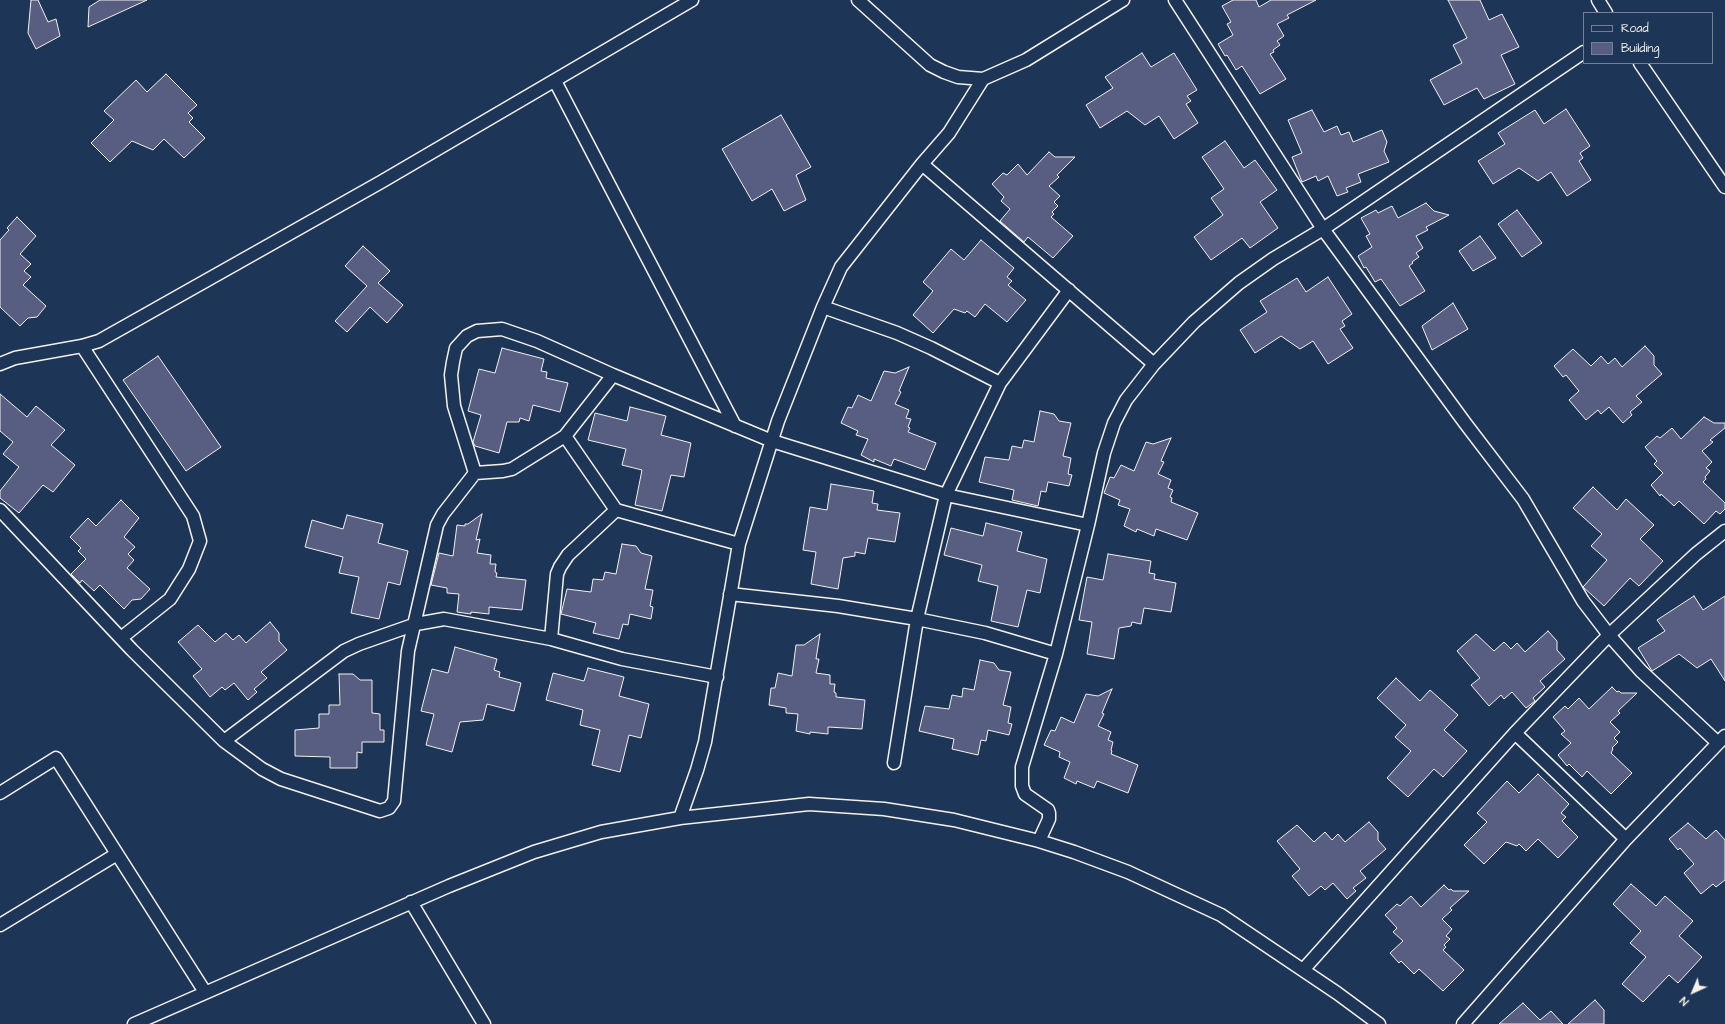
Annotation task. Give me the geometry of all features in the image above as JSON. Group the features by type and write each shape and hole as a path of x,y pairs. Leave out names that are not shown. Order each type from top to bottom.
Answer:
{"street":[{"path":"0,364 16,358 82,346 99,341 113,334 381,182 692,0"},
{"path":"858,0 930,65 958,77 983,79 1026,60 1123,0"},
{"path":"1175,0 1323,229 1465,424 1523,498 1583,600 1609,635 1641,670 1721,740 1626,839 1463,1024"},
{"path":"1598,0 1605,12"},
{"path":"1039,841 1049,819 1049,813 1048,810 1025,794 1022,786 1022,767 1056,654 1104,453 1114,423 1126,400 1154,364 1194,322 1239,283 1273,259 1323,229 1583,53"},
{"path":"1641,64 1725,187"},
{"path":"680,818 698,770 705,742 739,544 778,421 823,306 841,267 922,164 949,133 983,79"},
{"path":"555,81 735,426"},
{"path":"922,164 1070,290 1154,364"},
{"path":"894,763 916,619 946,495 1000,383 1070,290"},
{"path":"823,306 897,333 931,348 1000,383"},
{"path":"475,473 454,406 451,374 456,348 468,336 477,331 502,328 537,341 613,375 772,441 946,495 1088,525"},
{"path":"82,346 193,516 200,541 189,569 170,599 121,638"},
{"path":"475,473 503,472 512,469 565,436 613,375"},
{"path":"565,436 616,510 739,544"},
{"path":"0,510 121,638 224,741 262,769 281,779 380,811 385,810 394,801 408,651 416,624 440,519 475,473"},
{"path":"551,639 560,567 568,556 616,510"},
{"path":"1303,970 1516,732 1609,635 1673,574 1725,531"},
{"path":"730,594 838,606 916,619 985,633 1056,654"},
{"path":"224,741 344,651 359,644 416,624 444,619 551,639 622,659 717,677"},
{"path":"1516,732 1626,839"},
{"path":"0,793 56,758 205,992"},
{"path":"134,1024 412,902 534,852 601,832 680,818 809,804 884,809 954,820 1039,841 1128,872 1221,915 1303,970 1379,1024"},
{"path":"0,925 117,854"},
{"path":"412,902 484,1024"}],"building":[{"path":"31,0 38,0 48,22 56,19 60,36 36,49 28,33"},
{"path":"100,0 147,0 88,27 89,7"},
{"path":"1233,0 1256,0 1259,7 1271,0 1316,0 1287,15 1289,18 1277,24 1284,36 1277,41 1280,45 1270,54 1286,79 1260,94 1242,66 1236,70 1218,44 1233,35 1227,24 1231,22 1222,6"},
{"path":"1448,0 1480,0 1489,20 1502,14 1519,47 1501,55 1515,84 1484,99 1477,88 1444,105 1430,80 1462,63 1453,45 1467,38"},
{"path":"1142,53 1151,67 1174,53 1197,90 1187,96 1191,101 1186,104 1198,123 1174,139 1159,116 1145,125 1127,111 1100,128 1086,105 1113,88 1105,77"},
{"path":"166,74 197,105 188,113 193,118 189,122 205,138 184,158 164,139 153,150 132,141 110,162 91,143 114,120 104,111 136,80 147,92"},
{"path":"1566,109 1590,146 1580,153 1583,158 1579,161 1591,180 1567,196 1551,172 1538,181 1519,168 1493,184 1478,161 1505,144 1498,133 1535,110 1544,124"},
{"path":"1312,110 1324,132 1337,126 1341,135 1349,132 1353,142 1382,130 1387,142 1384,151 1389,162 1358,174 1361,182 1346,188 1348,192 1337,196 1328,176 1318,181 1316,176 1302,182 1292,157 1302,153 1288,120"},
{"path":"781,115 811,167 796,175 806,200 784,211 772,189 752,201 722,149"},
{"path":"1225,141 1244,168 1255,160 1277,190 1260,202 1278,228 1250,248 1242,238 1211,260 1194,237 1223,215 1211,198 1224,189 1202,157"},
{"path":"1049,152 1055,157 1075,157 1057,175 1059,177 1049,186 1060,196 1054,202 1058,206 1052,212 1054,214 1051,217 1073,236 1053,258 1028,237 1024,242 1000,221 1010,209 1001,201 1004,197 992,184 1003,173 1007,175 1018,164 1027,175"},
{"path":"1426,203 1434,211 1449,215 1426,227 1428,230 1416,236 1423,248 1416,253 1419,257 1409,266 1425,291 1400,306 1381,279 1375,282 1366,267 1364,268 1358,256 1372,247 1366,236 1370,234 1361,218 1376,210 1378,213 1392,206 1398,218"},
{"path":"1517,210 1542,243 1522,257 1498,224"},
{"path":"17,217 36,236 20,254 31,264 24,271 31,277 23,285 46,306 37,317 28,318 20,326 0,307 0,240 9,230 7,228"},
{"path":"1480,236 1496,258 1473,271 1459,251"},
{"path":"981,240 1014,268 1007,277 1012,281 1008,285 1026,300 1007,322 985,304 975,317 967,311 965,313 954,309 933,333 913,315 933,291 923,282 951,249 964,260"},
{"path":"363,246 390,271 378,283 403,305 387,323 370,307 347,332 335,321 367,286 345,266"},
{"path":"1328,277 1352,314 1342,321 1345,326 1340,329 1353,348 1328,364 1313,341 1300,349 1281,336 1255,353 1240,330 1267,312 1260,301 1297,278 1306,292"},
{"path":"1453,303 1468,329 1432,350 1422,326"},
{"path":"1645,346 1654,356 1654,365 1662,374 1636,396 1642,402 1630,412 1632,415 1623,423 1609,407 1601,414 1598,410 1586,420 1569,400 1579,391 1566,375 1563,377 1554,366 1573,349 1591,366 1601,356 1608,364 1615,358 1622,367"},
{"path":"502,348 544,359 541,371 547,372 546,378 568,383 560,412 533,405 529,421 520,418 519,422 507,422 499,453 475,446 473,442 481,415 468,411 479,369 495,373"},
{"path":"158,356 221,447 186,471 123,380"},
{"path":"909,367 899,391 901,392 895,404 909,410 906,418 911,419 908,432 936,443 925,470 894,459 891,466 874,459 874,462 861,455 868,439 856,435 858,431 841,423 848,407 852,408 858,395 871,401 884,371 895,373"},
{"path":"0,394 27,417 36,406 65,430 51,445 75,465 53,492 43,485 19,513 0,498 0,491 19,467 3,454 13,442 0,431"},
{"path":"630,407 666,416 661,435 691,443 684,477 671,475 662,511 635,505 642,470 622,465 626,449 588,440 595,413 627,421"},
{"path":"1040,411 1054,414 1059,421 1071,423 1063,456 1071,458 1068,474 1072,475 1069,486 1048,482 1046,492 1041,491 1038,506 1012,500 1014,490 979,482 985,457 1009,460 1012,446 1022,448 1024,440 1034,442"},
{"path":"1704,417 1714,423 1725,423 1725,428 1710,440 1713,442 1702,451 1712,462 1706,468 1710,471 1703,482 1725,503 1725,509 1720,514 1716,511 1704,524 1679,501 1674,506 1661,494 1660,496 1651,485 1663,473 1654,464 1657,461 1645,447 1657,436 1660,438 1672,428 1681,439"},
{"path":"1171,438 1161,461 1164,462 1158,474 1171,480 1168,488 1173,490 1170,497 1172,498 1171,502 1198,513 1187,540 1156,529 1154,536 1137,529 1136,532 1124,526 1130,509 1118,505 1120,500 1104,493 1110,477 1114,478 1121,465 1134,471 1146,442 1153,444"},
{"path":"831,484 874,491 872,503 878,504 877,510 900,513 895,542 868,538 865,554 855,552 855,556 843,558 838,589 811,584 816,552 803,550 810,507 827,510"},
{"path":"1593,487 1617,510 1626,499 1654,525 1640,539 1663,561 1639,586 1630,578 1604,606 1583,587 1607,560 1591,546 1602,534 1573,508"},
{"path":"121,500 139,518 124,537 135,547 128,554 134,560 127,568 150,589 141,599 132,600 124,609 100,585 94,591 82,580 80,583 71,574 86,559 78,551 81,548 70,537 88,518 96,526"},
{"path":"482,514 476,540 480,539 477,553 491,555 490,564 496,564 496,577 526,580 522,610 489,607 489,614 457,612 459,594 447,593 447,588 431,585 439,553 453,556 457,525 465,526 465,524 468,524"},
{"path":"347,515 383,524 378,543 408,551 400,585 388,582 379,619 351,613 359,577 339,573 343,557 305,547 312,520 343,529"},
{"path":"986,523 1022,532 1017,551 1047,559 1040,593 1027,590 1018,627 991,621 998,586 978,581 982,565 944,555 951,528 983,536"},
{"path":"622,544 636,546 641,553 652,556 645,589 653,590 650,606 653,607 651,619 630,614 628,625 623,624 619,639 593,633 596,623 561,614 567,589 591,592 593,579 603,580 605,572 616,574"},
{"path":"1108,554 1151,561 1149,573 1155,574 1154,579 1176,583 1171,612 1144,608 1141,624 1132,622 1131,626 1119,628 1114,659 1087,654 1092,622 1079,620 1087,577 1103,580"},
{"path":"1694,596 1703,610 1725,596 1725,681 1711,659 1697,668 1679,654 1652,671 1638,648 1665,631 1657,620"},
{"path":"270,622 279,633 279,641 287,650 261,672 267,678 254,689 257,692 248,700 234,683 225,690 222,687 210,697 193,676 202,669 178,642 198,625 215,642 226,633 233,640 239,635 246,643"},
{"path":"1548,631 1557,641 1557,650 1565,659 1540,681 1545,687 1533,698 1535,701 1526,708 1512,692 1504,699 1501,695 1489,706 1471,685 1480,678 1457,651 1476,634 1494,651 1504,642 1511,649 1517,643 1525,652"},
{"path":"820,634 816,659 819,659 816,673 830,675 830,684 835,684 834,692 836,693 836,697 865,700 862,729 828,727 828,734 810,732 810,734 796,731 798,714 786,713 786,708 769,705 771,688 775,688 778,673 792,676 796,645 804,645"},
{"path":"455,647 497,659 494,670 500,672 499,677 521,683 514,711 487,704 483,720 460,722 452,752 426,745 434,714 421,711 432,669 448,673"},
{"path":"980,660 994,663 999,670 1011,672 1003,705 1011,707 1008,723 1012,724 1009,735 988,730 986,741 981,740 978,755 952,749 954,739 919,731 925,706 949,709 952,695 962,697 963,688 974,690"},
{"path":"588,668 624,677 619,696 649,704 641,738 629,735 620,772 592,765 600,730 580,725 583,710 546,700 553,673 584,681"},
{"path":"339,674 353,674 360,680 372,680 372,713 380,714 380,730 384,730 384,742 362,742 362,753 357,752 357,768 330,768 330,757 295,756 295,730 319,728 319,714 329,714 329,705 340,705"},
{"path":"1396,678 1420,701 1430,690 1458,715 1444,730 1467,751 1443,777 1434,769 1408,797 1387,778 1411,751 1395,737 1406,725 1377,698"},
{"path":"1612,687 1617,692 1619,691 1621,693 1637,693 1618,711 1620,713 1610,722 1620,732 1614,738 1618,742 1612,748 1611,753 1632,773 1611,794 1587,771 1582,777 1569,764 1567,766 1558,755 1571,743 1561,734 1565,731 1553,717 1565,706 1568,709 1579,698 1589,709"},
{"path":"1112,689 1102,713 1104,714 1098,726 1111,732 1108,740 1113,742 1111,754 1138,765 1128,793 1097,781 1094,788 1077,781 1076,784 1064,778 1070,762 1059,757 1060,752 1044,745 1051,730 1055,731 1061,717 1074,723 1086,694 1098,696"},
{"path":"1538,774 1569,804 1561,813 1566,817 1562,821 1578,837 1558,858 1538,839 1526,851 1519,844 1517,846 1506,842 1484,864 1464,845 1487,822 1477,813 1507,781 1519,793"},
{"path":"1369,822 1378,832 1378,840 1386,849 1360,871 1366,878 1353,888 1356,891 1347,899 1333,883 1325,890 1321,886 1309,896 1292,876 1300,869 1277,841 1297,825 1314,842 1325,832 1332,840 1338,834 1345,842"},
{"path":"1688,823 1706,839 1716,830 1725,840 1725,880 1716,887 1713,884 1701,894 1684,873 1694,864 1680,848 1678,850 1669,839"},
{"path":"1631,884 1656,906 1665,896 1693,921 1679,936 1702,957 1678,983 1669,975 1643,1002 1622,984 1646,957 1630,943 1641,931 1613,904"},
{"path":"1444,885 1449,890 1451,889 1453,891 1469,891 1450,908 1452,910 1442,919 1452,929 1446,936 1450,939 1444,945 1446,947 1443,950 1464,970 1443,991 1419,969 1414,974 1401,961 1399,963 1390,953 1403,941 1393,932 1397,928 1385,915 1397,904 1400,906 1411,896 1421,907"},
{"path":"1595,1000 1604,1010 1604,1024 1568,1024"},
{"path":"1523,1003 1540,1020 1551,1011 1563,1024 1499,1024"}]}
